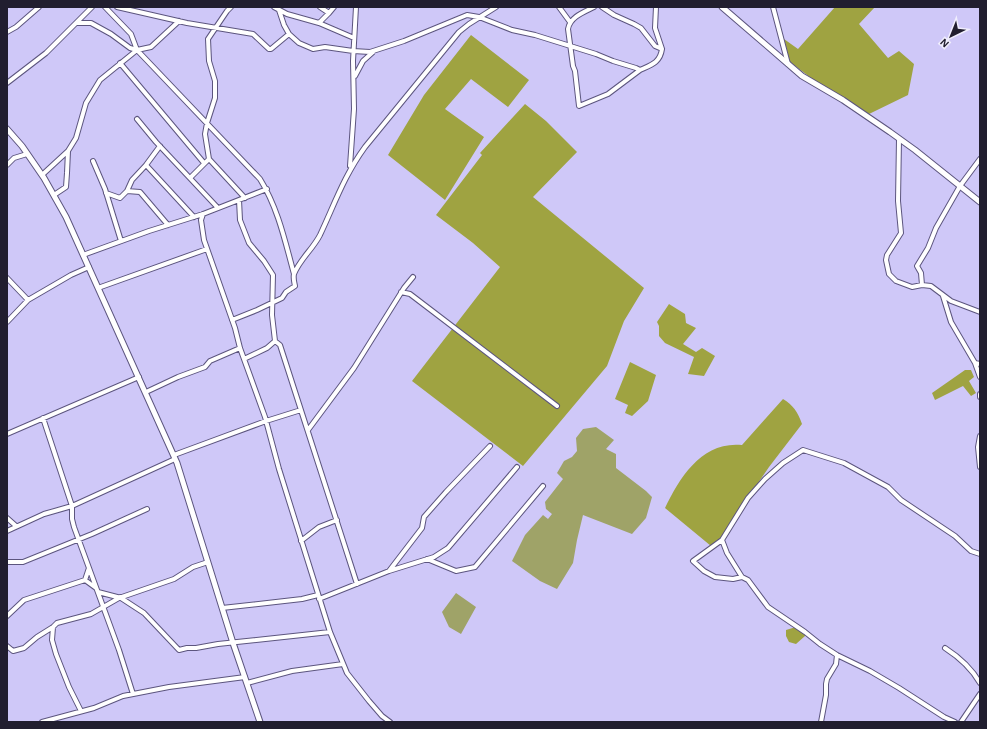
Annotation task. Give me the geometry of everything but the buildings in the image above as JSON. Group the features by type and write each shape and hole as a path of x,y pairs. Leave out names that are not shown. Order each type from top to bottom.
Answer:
{"street":[{"path":"7,32 16,27 39,7"},
{"path":"7,83 46,53 92,7"},
{"path":"105,7 131,34 137,50 260,179 266,189 282,230 294,274"},
{"path":"117,7 195,25 255,34 269,49 289,34"},
{"path":"231,7 226,11 208,39 210,61 215,81 215,98 205,134 208,159 245,198"},
{"path":"274,7 354,38"},
{"path":"320,7 328,13"},
{"path":"320,24 334,7"},
{"path":"350,168 354,115 353,51 356,7"},
{"path":"232,320 273,303 282,298 286,292 295,286 293,279 294,274 319,236 350,168 365,147 459,32 495,7"},
{"path":"559,7 570,22"},
{"path":"594,7 570,22 568,29 579,106 608,94 640,70 659,60 662,49 655,28 656,7"},
{"path":"602,7 614,15 641,28 655,46 662,49"},
{"path":"722,7 802,76 843,100 915,150 980,202"},
{"path":"773,7 788,64"},
{"path":"279,10 289,34 299,43 313,48 325,47 353,51 375,51"},
{"path":"354,78 363,61 375,51 464,16 479,18 512,30 535,35 596,54 640,70"},
{"path":"42,175 68,151 76,138 86,103 100,80 137,50 151,47 179,21"},
{"path":"77,23 91,23 111,34 130,48 137,50"},
{"path":"120,63 204,163"},
{"path":"137,119 218,208"},
{"path":"7,129 42,175 66,218 175,457 233,643 260,722"},
{"path":"899,139 898,201 901,233 887,255 886,260 889,274 893,279 914,287 922,285 931,286 950,300 980,312"},
{"path":"106,193 120,198 127,191 132,180 146,165 160,146"},
{"path":"54,195 66,187 68,173 68,151"},
{"path":"7,165 14,158 27,154"},
{"path":"190,178 208,159"},
{"path":"922,285 922,273 917,266 928,248 936,228 960,186 980,159"},
{"path":"93,161 106,193 121,241"},
{"path":"146,165 194,217"},
{"path":"83,255 203,214 266,189"},
{"path":"127,191 140,192 168,225"},
{"path":"239,200 240,220 249,243 273,275 272,315 276,341 280,345 357,584"},
{"path":"203,214 201,226 207,249 266,421 277,463 330,632 347,672 369,701 382,716 390,722"},
{"path":"98,288 207,249"},
{"path":"7,322 28,300 71,275 89,267"},
{"path":"308,430 354,368 401,292 413,277"},
{"path":"7,278 28,300"},
{"path":"401,292 410,294 557,406"},
{"path":"943,296 951,322 975,363 980,377"},
{"path":"244,359 267,348 276,341"},
{"path":"146,392 178,377 205,367 210,361 240,348"},
{"path":"975,363 980,364"},
{"path":"7,434 139,377"},
{"path":"7,531 44,514 72,506 175,457 266,421 301,410"},
{"path":"43,418 72,506 72,519 104,607 133,694"},
{"path":"980,436 978,447 980,467"},
{"path":"389,571 422,528 424,517 490,446"},
{"path":"742,578 733,580 715,577 704,571 693,561 722,540 748,498 783,464 803,450 844,463 888,487 901,500 955,536 971,550 980,554"},
{"path":"222,608 319,597 389,571 434,557 448,548 517,466"},
{"path":"427,559 456,572 475,567 543,486"},
{"path":"7,562 23,562 79,540 147,509"},
{"path":"7,518 16,526"},
{"path":"301,541 319,527 337,520"},
{"path":"722,540 727,553 742,578 751,583 768,607 837,655 870,671 944,717 955,722"},
{"path":"7,646 13,651 24,648 57,623 91,614 119,598 174,579 193,567 208,562"},
{"path":"85,580 89,568"},
{"path":"85,580 98,590 119,598 144,613 179,650 218,644 330,632"},
{"path":"7,616 24,600 85,580"},
{"path":"53,627 52,640 56,654 69,687 81,711"},
{"path":"946,648 964,663 976,676 980,683"},
{"path":"821,722 827,679 834,669 837,655"},
{"path":"42,722 81,711 123,696 169,687 246,680 292,671 343,664"},
{"path":"961,722 980,694"}],"green space":[{"path":"596,427 614,440 606,449 616,454 616,468 652,497 646,518 632,534 583,515 573,563 557,589 540,581 512,561 525,535 543,515 548,519 552,514 546,509 545,502 563,479 557,473 564,461 572,457 577,451 576,438 583,429"},
{"path":"456,593 476,607 461,634 449,627 442,612"}],"shaded area":[{"path":"835,7 875,7 859,24 888,58 899,51 914,64 908,95 869,114 815,81 790,62 784,39 798,49"},
{"path":"471,35 529,80 508,107 471,79 445,109 484,137 445,200 388,155 424,95"},
{"path":"525,104 546,121 577,152 533,197 644,288 624,321 607,366 523,466 412,381 500,267 473,243 436,215 482,155 480,153"},
{"path":"669,304 685,314 686,323 696,328 683,344 696,352 702,348 715,356 704,376 688,374 694,357 665,343 659,336 659,326 657,322"},
{"path":"630,362 656,375 648,401 632,416 625,413 628,405 615,399"},
{"path":"965,370 971,370 974,377 969,381 976,393 971,396 963,386 935,400 932,393"},
{"path":"783,399 795,409 802,424 769,467 720,539 711,546 665,508 685,473 694,463 715,449 728,445 742,445"},
{"path":"796,627 806,631 805,636 796,644 789,642 786,636 786,630"}]}
